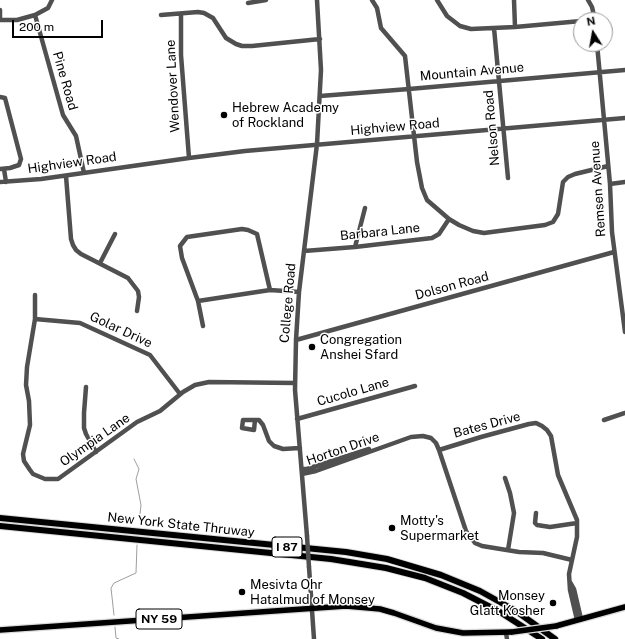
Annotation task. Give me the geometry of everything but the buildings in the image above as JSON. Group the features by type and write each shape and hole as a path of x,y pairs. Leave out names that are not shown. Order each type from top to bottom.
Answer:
{"highway":[{"name":"New York State Thruway","path":"0,518 346,552 388,559 441,574 480,591 516,611 555,639"},
{"name":"New York State Thruway","path":"0,526 331,559 386,568 425,578 463,593 500,612 542,639"}],"main road":[{"name":"NY 59","path":"0,630 346,606 363,607 394,613 448,631 506,636 512,632 556,626 624,607"}],"street":[{"path":"0,10 0,20 18,20 35,15 48,8 52,0"},
{"path":"248,3 266,0"},
{"name":"College Road","path":"314,639 295,383 299,292 317,144 320,96 318,0"},
{"path":"372,0 377,8 381,28 405,56 417,162 422,188 427,200 449,219 473,231 484,233 545,225 554,222 558,214 563,182 568,177 608,166"},
{"path":"437,0 448,16 460,26 471,29 573,22"},
{"path":"514,0 514,27"},
{"path":"588,0 593,12"},
{"path":"161,15 198,12 204,13 212,18 226,38 242,46 320,39"},
{"name":"Wendover Lane","path":"181,14 181,55 189,158"},
{"name":"Pine Road","path":"35,15 63,115 76,136 84,173"},
{"name":"Nelson Road","path":"494,28 508,178"},
{"name":"Remsen Avenue","path":"598,52 610,184 612,232 625,332"},
{"name":"Mountain Avenue","path":"320,96 625,70"},
{"path":"0,97 5,98 21,159 19,165 2,169 6,182"},
{"name":"Highview Road","path":"0,182 66,176 189,158 317,144 625,118"},
{"path":"66,176 70,239 73,245 81,254 128,278 139,297 136,311"},
{"path":"610,184 625,182"},
{"path":"355,247 365,208"},
{"name":"Barbara Lane","path":"304,251 432,238 439,234 449,219"},
{"path":"203,326 198,301 182,258 180,246 187,237 242,228 257,234 270,290"},
{"path":"100,263 115,234"},
{"name":"Dolson Road","path":"296,340 614,252"},
{"path":"198,301 270,290 299,292"},
{"name":"Olympia Lane","path":"35,295 35,319 27,367 26,385 29,401 30,425 24,454 27,466 33,474 39,477 45,479 58,479 137,422 160,411 180,394 195,385 209,382 295,383"},
{"name":"Golar Drive","path":"35,319 80,323 150,355 180,394"},
{"name":"Cucolo Lane","path":"297,420 415,386"},
{"path":"86,387 84,428 96,452"},
{"path":"604,420 625,413"},
{"path":"255,420 259,420 262,423 269,441 276,447 283,449 300,448"},
{"name":"Bates Drive","path":"439,450 529,424 536,423 547,430 550,436 556,467 574,511 577,523 577,537 569,574 570,582 574,589 579,620"},
{"name":"Horton Drive","path":"302,471 370,448 390,444 414,436 431,438 436,443 439,450 466,531 474,543 482,546 508,550 543,553 572,560"},
{"path":"505,478 514,513 508,550"},
{"path":"536,513 537,525 550,527 577,523"}],"waterway":[{"path":"134,459 139,469 136,479 141,505 140,514 142,519"},
{"path":"114,615 111,588 114,583 136,573 137,545"},
{"path":"115,627 116,638 119,639"}],"place":[{"name":"Hebrew Academy of Rockland","path":"224,115"},
{"name":"Congregation Anshei Sfard","path":"312,347"},
{"name":"Motty's Supermarket","path":"392,528"},
{"name":"Mesivta Ohr Hatalmud of Monsey","path":"242,592"},
{"name":"Monsey Glatt Kosher","path":"553,603"}]}
